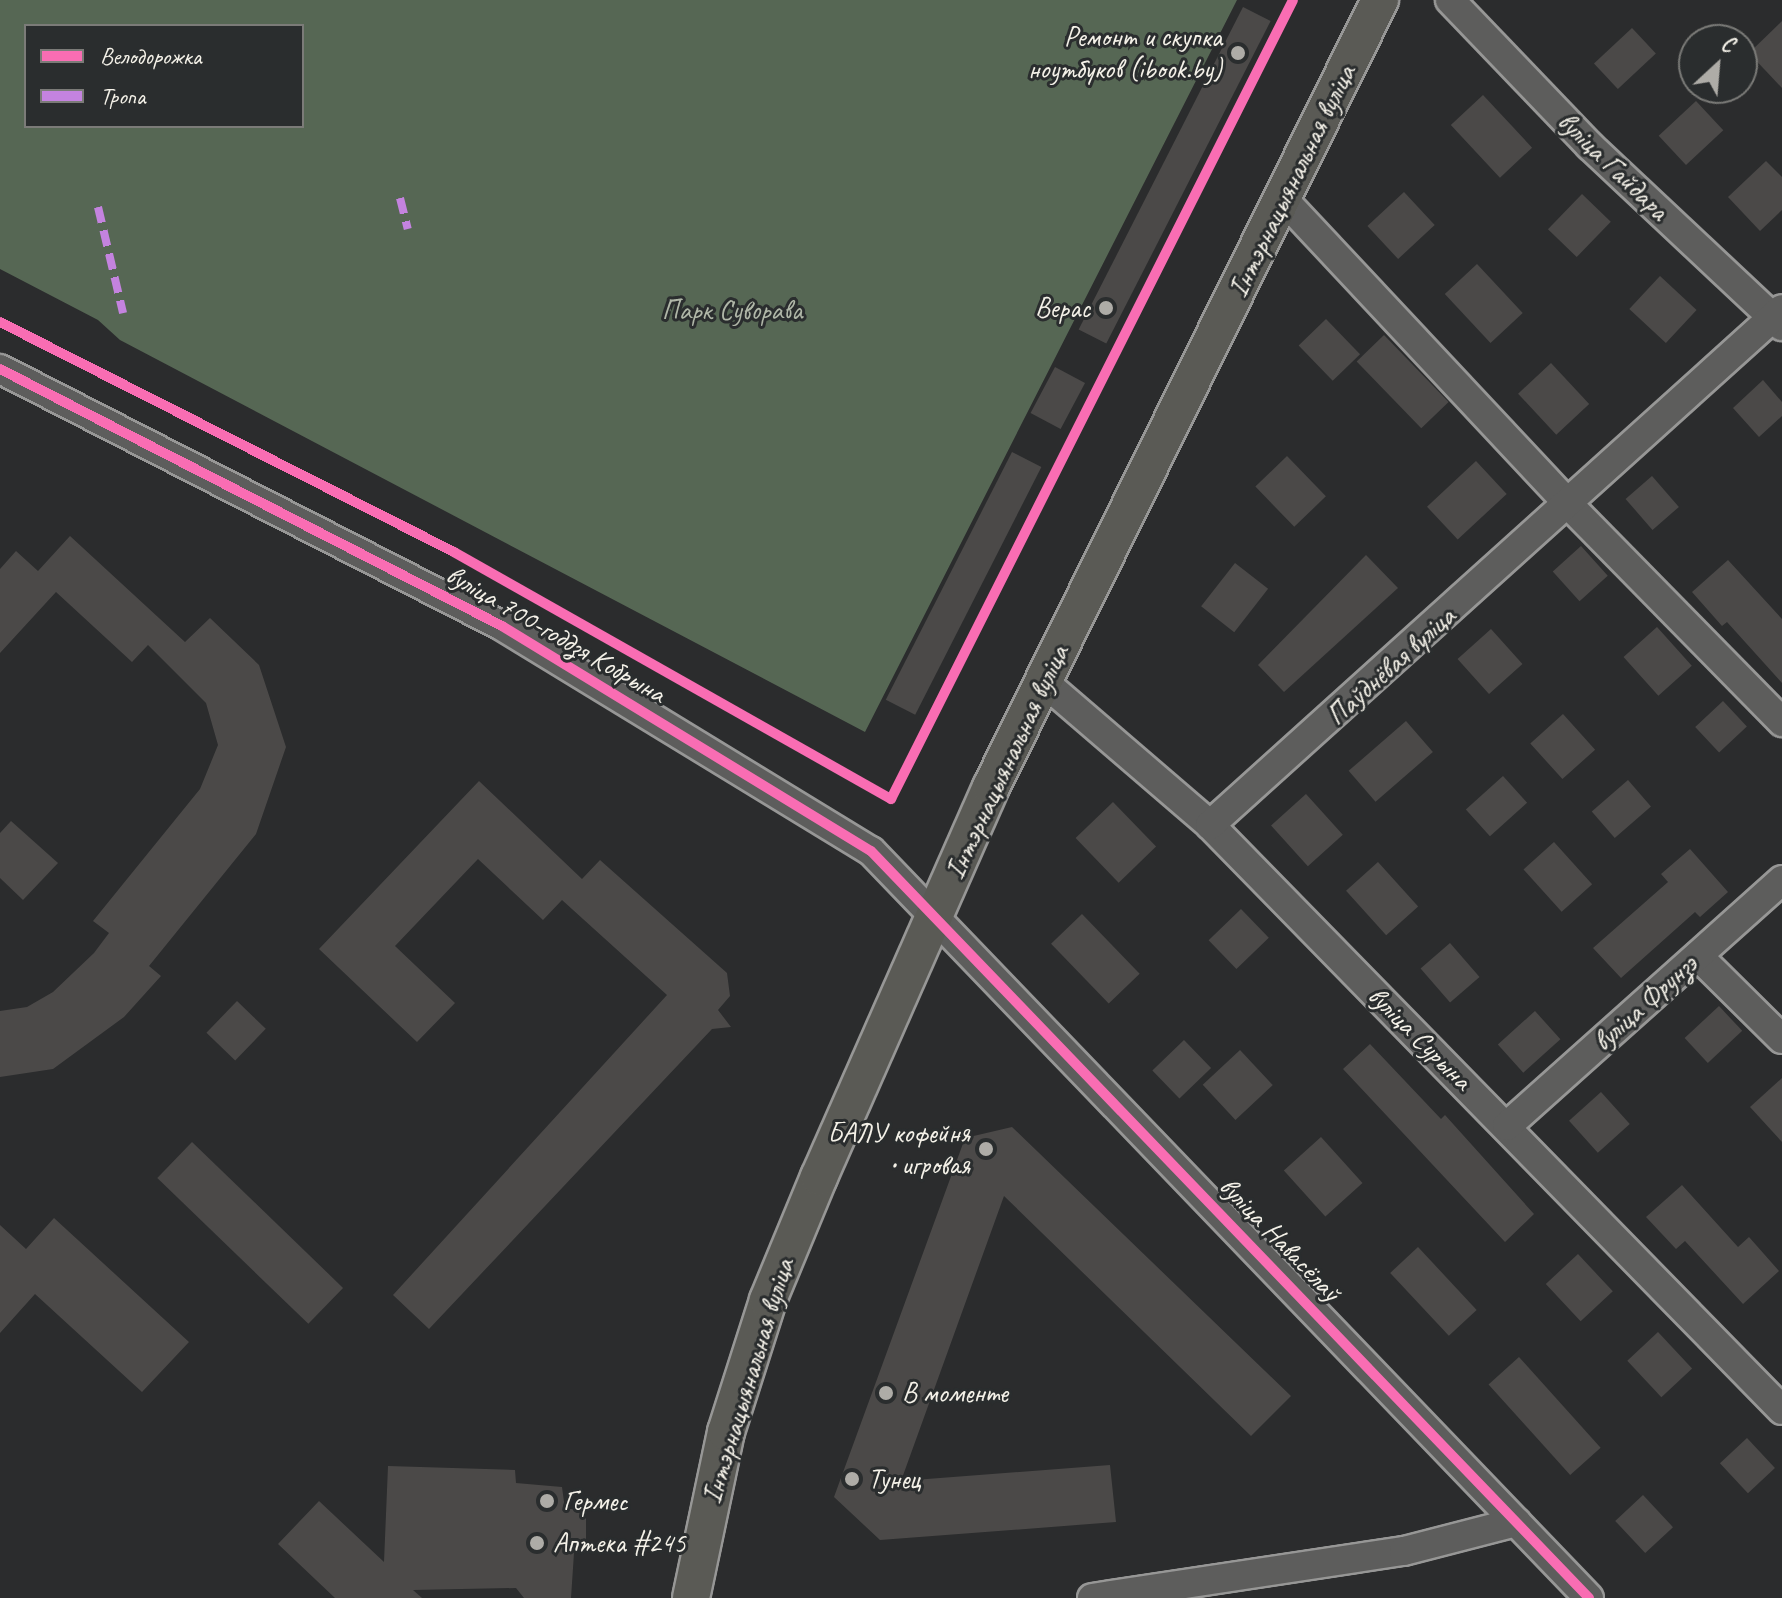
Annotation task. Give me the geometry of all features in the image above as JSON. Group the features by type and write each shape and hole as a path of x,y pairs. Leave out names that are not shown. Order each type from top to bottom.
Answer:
{"main road":[{"name":"Інтэрнацыянальная вуліца","path":"691,1598 726,1432 768,1300 936,913 1044,682 1380,0"}],"street":[{"name":"вуліца Гайдара","path":"1450,0 1590,146 1779,317"},
{"path":"1284,200 1570,506 1782,722"},
{"name":"Паўднёвая вуліца","path":"1210,825 1779,317"},
{"name":"вуліца 700-годдзя Кобрына","path":"0,369 502,626 871,851 936,913"},
{"name":"вуліца Сурына","path":"1044,682 1210,825 1782,1410"},
{"name":"вуліца Фрунзэ","path":"1507,1126 1782,880"},
{"name":"вуліца Навасёлаў","path":"936,913 1589,1598"},
{"path":"1698,956 1782,1039"},
{"path":"1092,1598 1404,1551 1516,1522"}],"green space":[{"name":"Парк Суворава","path":"0,0 1237,0 865,732 120,340 98,320 0,269"}],"building":[{"path":"1243,7 1271,21 1106,344 1079,330"},
{"path":"1782,21 1782,88 1758,63 1758,44"},
{"path":"1632,28 1656,54 1618,89 1594,63"},
{"path":"1483,95 1532,148 1500,178 1451,125"},
{"path":"1693,104 1699,104 1723,130 1686,165 1659,136"},
{"path":"1766,161 1782,177 1782,210 1760,231 1728,197"},
{"path":"1404,192 1435,225 1398,259 1367,226"},
{"path":"1582,194 1611,222 1577,257 1548,229"},
{"path":"1477,264 1523,313 1491,343 1445,294"},
{"path":"1660,276 1697,310 1666,343 1629,309"},
{"path":"1326,319 1360,354 1333,381 1299,345"},
{"path":"1384,335 1449,402 1421,428 1357,361"},
{"path":"1551,363 1589,404 1556,435 1518,394"},
{"path":"1055,367 1085,383 1061,429 1031,413"},
{"path":"1763,380 1782,402 1782,416 1759,437 1733,408"},
{"path":"1012,452 1041,467 915,715 886,700"},
{"path":"1287,456 1326,496 1294,527 1255,487"},
{"path":"1476,461 1507,494 1458,540 1427,507"},
{"path":"1652,476 1679,507 1652,530 1626,499"},
{"path":"70,536 185,642 210,618 259,665 286,747 256,834 149,966 161,976 124,1017 53,1069 0,1077 0,1011 27,1007 53,992 94,953 109,933 93,921 200,789 218,745 206,703 148,645 132,662 56,592 0,653 0,569 16,551 38,571"},
{"path":"1581,546 1608,576 1580,601 1553,571"},
{"path":"1366,555 1398,588 1284,692 1258,665"},
{"path":"1728,560 1782,619 1782,683 1727,622 1722,626 1692,592"},
{"path":"1235,563 1268,589 1234,632 1201,606"},
{"path":"1657,627 1692,666 1658,696 1624,657"},
{"path":"1491,629 1522,664 1489,694 1458,659"},
{"path":"1723,701 1747,727 1719,753 1695,727"},
{"path":"1563,714 1595,750 1562,779 1530,743"},
{"path":"1406,721 1433,752 1376,802 1349,771"},
{"path":"1503,776 1527,803 1490,836 1466,809"},
{"path":"1628,780 1651,806 1615,838 1592,811"},
{"path":"479,781 582,879 600,860 727,973 730,996 718,1010 731,1027 712,1029 429,1329 393,1295 667,995 562,900 543,920 478,859 395,946 455,1003 417,1042 319,949"},
{"path":"1306,794 1343,835 1308,866 1271,825"},
{"path":"1113,802 1156,847 1119,883 1076,838"},
{"path":"11,821 58,863 23,900 0,878 0,833"},
{"path":"1554,842 1592,884 1562,912 1524,869"},
{"path":"1690,849 1728,892 1700,917 1695,912 1621,978 1593,948 1668,882 1661,874"},
{"path":"1378,862 1418,907 1386,935 1346,891"},
{"path":"1241,909 1269,938 1236,969 1209,940"},
{"path":"1082,914 1140,974 1109,1004 1051,944"},
{"path":"1450,943 1480,977 1450,1003 1421,969"},
{"path":"237,1001 266,1029 235,1060 206,1033"},
{"path":"1719,1006 1742,1031 1708,1063 1685,1038"},
{"path":"1535,1011 1560,1039 1523,1073 1498,1044"},
{"path":"1184,1040 1211,1068 1179,1099 1152,1071"},
{"path":"1370,1044 1441,1119 1445,1115 1534,1214 1505,1242 1343,1069"},
{"path":"1240,1050 1273,1085 1235,1120 1203,1085"},
{"path":"1782,1078 1782,1142 1750,1107"},
{"path":"1601,1092 1630,1124 1598,1153 1569,1121"},
{"path":"1012,1127 1291,1396 1251,1436 1004,1196 901,1481 1110,1465 1116,1522 880,1540 834,1497 965,1138"},
{"path":"1321,1137 1362,1183 1325,1217 1284,1170"},
{"path":"192,1142 343,1288 308,1324 157,1178"},
{"path":"1682,1185 1738,1247 1749,1237 1779,1271 1743,1304 1685,1241 1676,1249 1646,1217"},
{"path":"54,1218 189,1342 142,1392 35,1294 0,1333 0,1225 26,1249"},
{"path":"1418,1247 1477,1310 1449,1336 1390,1273"},
{"path":"1578,1254 1613,1291 1581,1321 1546,1284"},
{"path":"1658,1332 1692,1369 1661,1397 1627,1361"},
{"path":"1519,1357 1601,1448 1570,1475 1489,1384"},
{"path":"1747,1438 1775,1468 1748,1493 1720,1463"},
{"path":"388,1466 515,1470 516,1483 562,1487 565,1509 586,1509 586,1553 574,1553 571,1598 524,1598 516,1588 413,1590 422,1598 335,1598 278,1544 319,1501 384,1562"},
{"path":"1643,1495 1673,1527 1645,1553 1615,1521"}],"marked path":[{"path":"400,198 408,229"},
{"path":"98,207 123,313"}],"cycle path":[{"path":"0,322 454,552 891,799 1293,0"},
{"path":"0,369 502,626 871,851 1589,1598"}],"place":[{"name":"Ремонт и скупка ноутбуков (ibook.by)","path":"1238,53"},
{"name":"Верас","path":"1106,308"},
{"name":"БАЛУ кофейня • игровая","path":"986,1149"},
{"name":"В моменте","path":"886,1393"},
{"name":"Тунец","path":"852,1479"},
{"name":"Гермес","path":"547,1501"},
{"name":"Аптека #245","path":"537,1543"}]}
